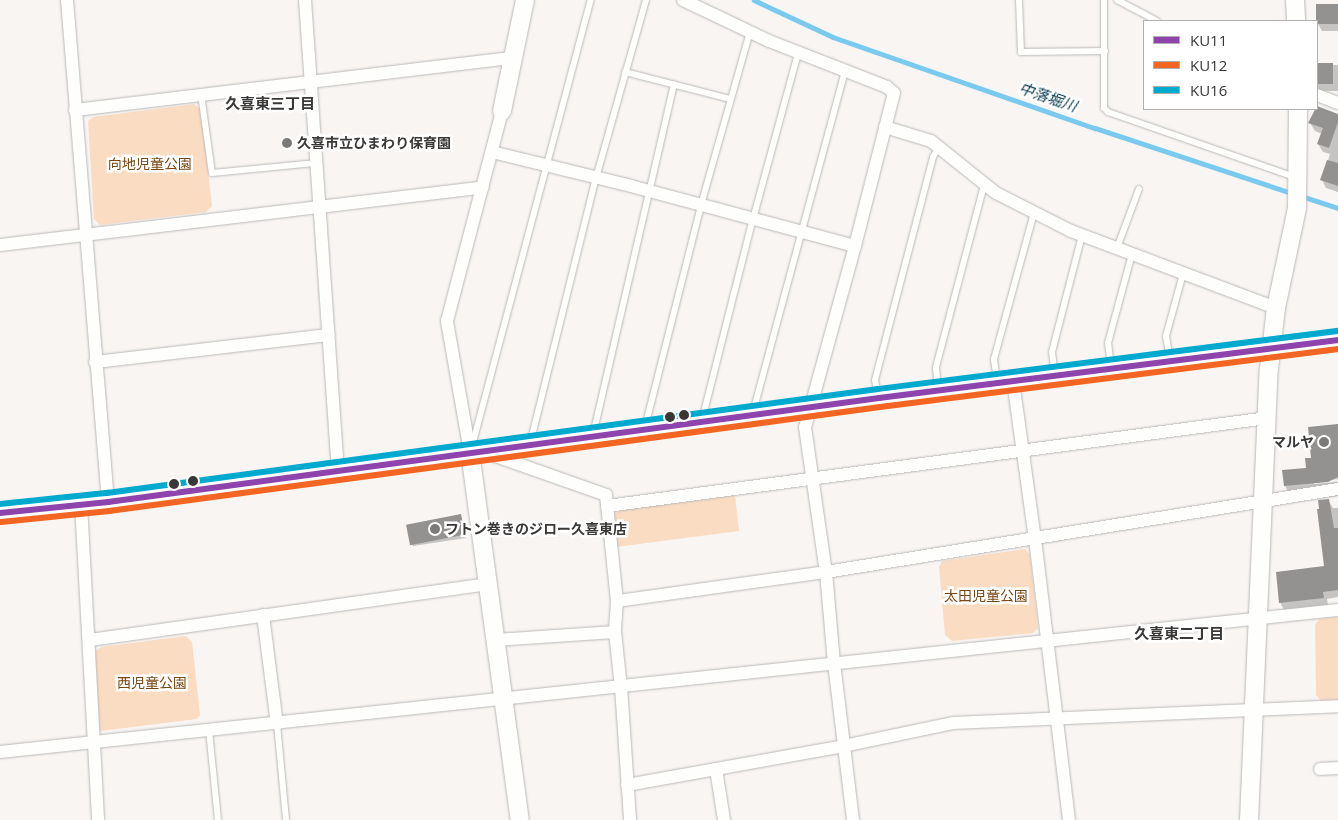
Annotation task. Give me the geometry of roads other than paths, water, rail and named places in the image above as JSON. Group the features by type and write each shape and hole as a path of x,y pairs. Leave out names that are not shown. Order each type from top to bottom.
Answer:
{"street":[{"path":"67,0 95,362 108,502"},
{"path":"305,0 338,471"},
{"path":"520,820 488,584 476,451 447,321 502,111 525,0"},
{"path":"683,0 798,54 887,87 894,93 805,432 826,572 834,663 853,820"},
{"path":"1295,0 1296,20"},
{"path":"75,110 513,58"},
{"path":"1318,94 1338,102"},
{"path":"1250,820 1271,347 1276,308 1297,208 1298,110"},
{"path":"885,127 932,141 984,186 1034,213 1082,235 1276,308"},
{"path":"492,152 753,218 855,246"},
{"path":"0,245 483,187"},
{"path":"95,362 328,335"},
{"path":"0,514 108,502 476,451 1170,360 1338,340"},
{"path":"1005,382 1024,451 1069,820"},
{"path":"607,506 1267,418"},
{"path":"476,451 606,495 617,601 615,632 621,687 630,820"},
{"path":"617,601 826,572 1338,489"},
{"path":"81,504 90,640 93,742 98,820"},
{"path":"90,640 488,584"},
{"path":"0,752 1338,610"},
{"path":"263,615 277,724"},
{"path":"495,640 615,632"},
{"path":"628,784 844,746 953,723 1057,720 1338,706"},
{"path":"716,768 724,820"},
{"path":"1320,769 1338,768"}],"lane":[{"path":"476,451 591,0"},
{"path":"530,444 596,178 646,0"},
{"path":"1019,0 1021,52 1105,51"},
{"path":"1104,0 1104,108 1108,112 1298,180"},
{"path":"1117,0 1155,20"},
{"path":"644,429 701,205 750,32"},
{"path":"702,422 753,218 798,54"},
{"path":"752,415 844,71"},
{"path":"625,72 730,99"},
{"path":"592,436 674,84"},
{"path":"201,94 212,173 316,162"},
{"path":"879,398 875,380 933,157 940,146"},
{"path":"938,391 936,367 984,186"},
{"path":"1118,248 1139,189"},
{"path":"1005,382 994,359 1034,213"},
{"path":"1055,375 1052,352 1082,235"},
{"path":"1111,368 1108,343 1132,254"},
{"path":"1170,360 1166,336 1183,274"},
{"path":"277,724 286,820"},
{"path":"209,730 218,820"}],"waterway":[{"name":"中落堀川","path":"754,0 833,37 1095,128 1294,194"},
{"name":"中落堀川","path":"1301,196 1338,208"}],"place":[{"name":"久喜市立ひまわり保育園","path":"287,143"},
{"name":"マルヤ","path":"1324,442"},
{"name":"フトン巻きのジロー久喜東店","path":"435,529"}],"district":[{"name":"久喜東三丁目","path":"270,104"},
{"name":"久喜東二丁目","path":"1179,634"}],"park label":[{"name":"向地児童公園","path":"150,164"},
{"name":"太田児童公園","path":"986,596"},
{"name":"西児童公園","path":"152,683"}]}
